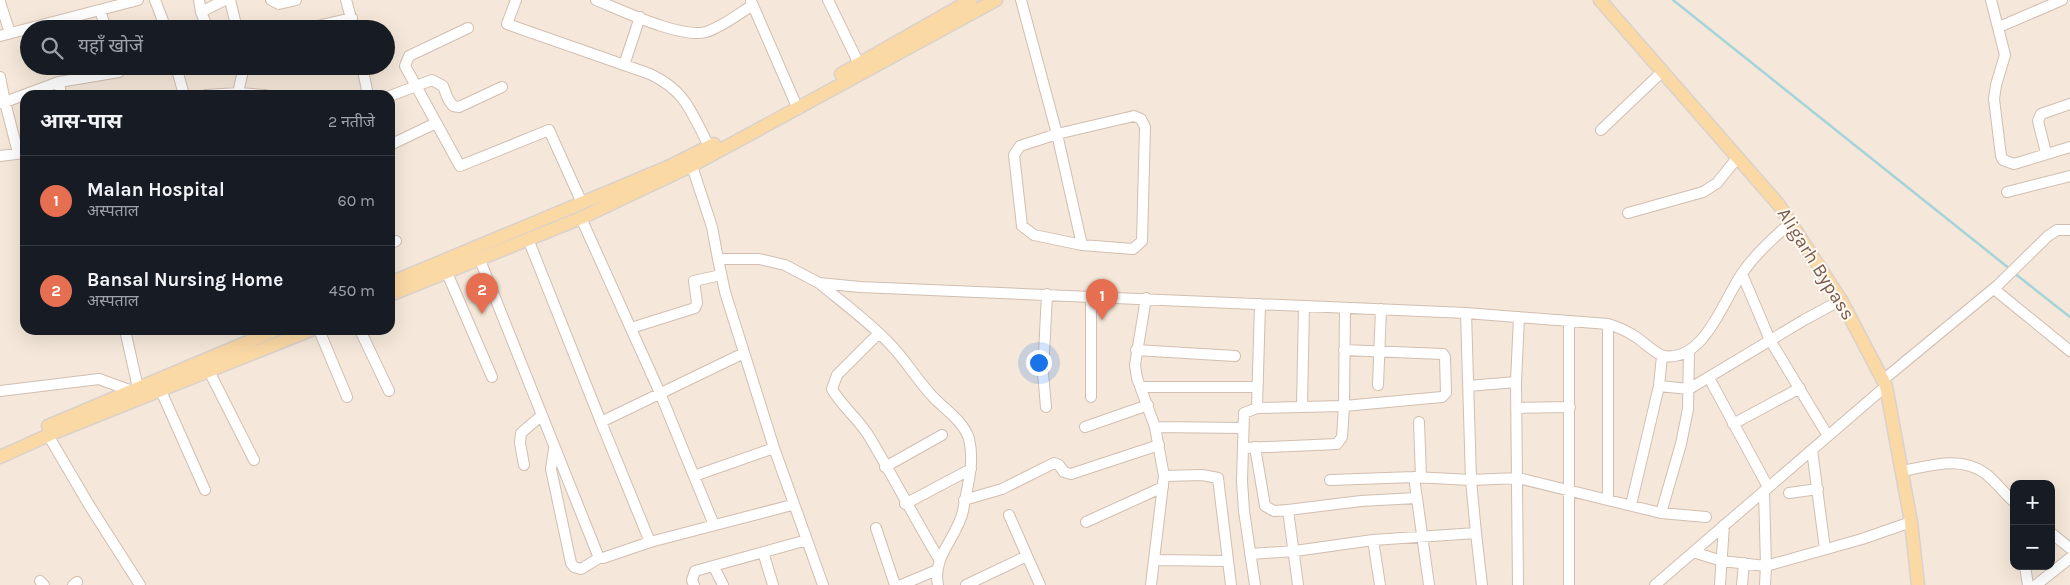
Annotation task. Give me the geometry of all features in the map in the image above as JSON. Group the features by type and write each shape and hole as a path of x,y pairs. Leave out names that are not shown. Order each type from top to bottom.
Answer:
{"main road":[{"path":"395,281 582,203 691,161 709,146 796,105 860,64 971,0"},
{"path":"395,293 580,218 996,0"},
{"name":"Aligarh Bypass","path":"1600,0 1779,205 1841,300 1884,383 1911,522 1918,585"},
{"path":"0,447 264,335"},
{"path":"0,456 299,335"}],"street":[{"path":"62,20 138,0"},
{"path":"155,0 163,20"},
{"path":"199,0 204,20"},
{"path":"201,12 225,0"},
{"path":"230,0 236,20"},
{"path":"271,0 279,4 296,0"},
{"path":"343,20 352,18 346,0"},
{"path":"516,0 507,24 624,65 669,83 683,98 709,146"},
{"path":"596,0 677,31 706,32 752,3 796,105"},
{"path":"828,0 860,64"},
{"path":"1021,0 1057,134 1082,245"},
{"path":"1991,0 2005,55 1994,99 2001,156 2004,160 2014,164 2070,147"},
{"path":"1999,27 2061,0"},
{"path":"0,2 5,35 20,31"},
{"path":"100,10 103,20"},
{"path":"624,65 640,17"},
{"path":"468,28 409,56 405,66 414,86 460,166 549,130 582,203"},
{"path":"1601,130 1663,71"},
{"path":"36,90 59,82 100,75"},
{"path":"178,75 183,90"},
{"path":"239,90 242,75"},
{"path":"364,75 367,90"},
{"path":"0,77 2,102 20,148"},
{"path":"395,94 432,80 443,86 453,106 459,107 502,87"},
{"path":"59,82 61,90"},
{"path":"2,102 20,96"},
{"path":"2046,153 2038,121 2041,114 2070,104"},
{"path":"1134,116 1141,119 1145,127 1142,240 1133,249 1082,245 1034,235 1026,231 1021,221 1014,155 1016,150 1020,146 1057,134 1134,116"},
{"path":"395,144 436,123"},
{"path":"0,156 20,153"},
{"path":"1628,214 1702,192 1717,183 1738,157"},
{"path":"691,161 712,227 721,275 744,353 792,505 823,585"},
{"path":"2007,192 2070,176"},
{"path":"580,218 660,393 714,525"},
{"path":"819,283 860,287 1466,313 1608,324 1622,329 1662,356 1679,356 1689,352 1703,339 1742,274 1758,252 1791,222"},
{"path":"1655,585 1812,450 1884,383 1996,287 2048,236 2068,228"},
{"path":"528,239 650,542"},
{"path":"718,259 759,259 785,265 807,274 879,333 903,359 934,398 958,420 968,436 972,452 971,469 957,527 938,564 938,585"},
{"path":"480,260 599,558"},
{"path":"447,273 492,377"},
{"path":"1742,274 1770,340 1828,436"},
{"path":"631,328 695,308 697,303 694,282 721,275"},
{"path":"1996,287 2070,351"},
{"path":"1046,407 1043,373 1047,294"},
{"path":"1091,296 1091,397"},
{"path":"1146,298 1134,365 1155,427 1164,476 1156,560 1151,585"},
{"path":"1659,386 1689,389 1841,300"},
{"path":"1257,408 1260,304"},
{"path":"1302,406 1304,306"},
{"path":"1244,448 1337,444 1342,437 1344,406 1345,308"},
{"path":"1378,385 1381,309"},
{"path":"1466,313 1471,480 1482,585"},
{"path":"1518,317 1516,382 1518,585"},
{"path":"1569,321 1570,585"},
{"path":"1608,324 1608,500"},
{"path":"879,333 837,375 832,389 860,422 938,564"},
{"path":"0,392 99,379 135,390 126,335"},
{"path":"321,335 347,396"},
{"path":"362,335 389,391"},
{"path":"1136,350 1235,356"},
{"path":"1255,585 1244,511 1244,413 1257,408 1344,406 1442,397 1446,394 1445,357 1443,354 1344,350"},
{"path":"1661,513 1681,444 1688,409 1689,352"},
{"path":"601,422 744,353"},
{"path":"1631,505 1659,386 1662,356"},
{"path":"209,371 254,460"},
{"path":"1709,378 1766,489 1765,585"},
{"path":"1468,386 1516,382"},
{"path":"1142,387 1257,387"},
{"path":"1733,424 1800,388"},
{"path":"162,391 205,490"},
{"path":"1085,427 1148,405"},
{"path":"1516,408 1570,407"},
{"path":"524,465 520,433 541,416"},
{"path":"1419,422 1416,498 1429,585"},
{"path":"1155,427 1243,428"},
{"path":"48,435 89,505 140,585"},
{"path":"885,467 942,435"},
{"path":"964,500 1002,489 1054,463 1059,465 1064,472 1071,474 1158,445"},
{"path":"1255,447 1264,506 1274,511 1361,501 1416,498"},
{"path":"694,476 774,448"},
{"path":"554,449 552,469 571,563 574,567 582,569 599,558 650,542 792,505"},
{"path":"1812,450 1825,548"},
{"path":"1902,471 1953,462 1971,465 1986,474 2010,501"},
{"path":"905,504 971,469"},
{"path":"1164,476 1202,474 1218,478 1231,585"},
{"path":"1330,480 1417,477 1471,480 1518,478 1661,513 1706,517"},
{"path":"1086,522 1163,487"},
{"path":"1789,493 1818,489"},
{"path":"1288,510 1295,551 1298,585"},
{"path":"1009,515 1040,585"},
{"path":"1693,552 1722,560 1766,566 1862,539 1911,522"},
{"path":"1720,585 1724,525"},
{"path":"876,528 895,585"},
{"path":"1250,554 1295,551 1422,535 1476,533"},
{"path":"2055,536 2070,548"},
{"path":"694,585 692,580 695,572 807,540"},
{"path":"1373,540 1380,585"},
{"path":"763,552 773,585"},
{"path":"966,585 985,581 1027,556"},
{"path":"2036,585 2070,558"},
{"path":"1156,560 1227,561"},
{"path":"1742,585 1744,563"},
{"path":"901,585 938,564"},
{"path":"714,566 723,585"},
{"path":"2026,570 2028,585"},
{"path":"1668,573 1668,585"}],"shaded area":[{"path":"0,0 2070,0 2070,585 0,585"}],"waterway":[{"path":"1673,0 2010,269"},
{"path":"2014,273 2070,317"}],"place":[{"name":"Bansal Nursing Home","path":"482,314"},
{"name":"Malan Hospital","path":"1102,320"}]}
